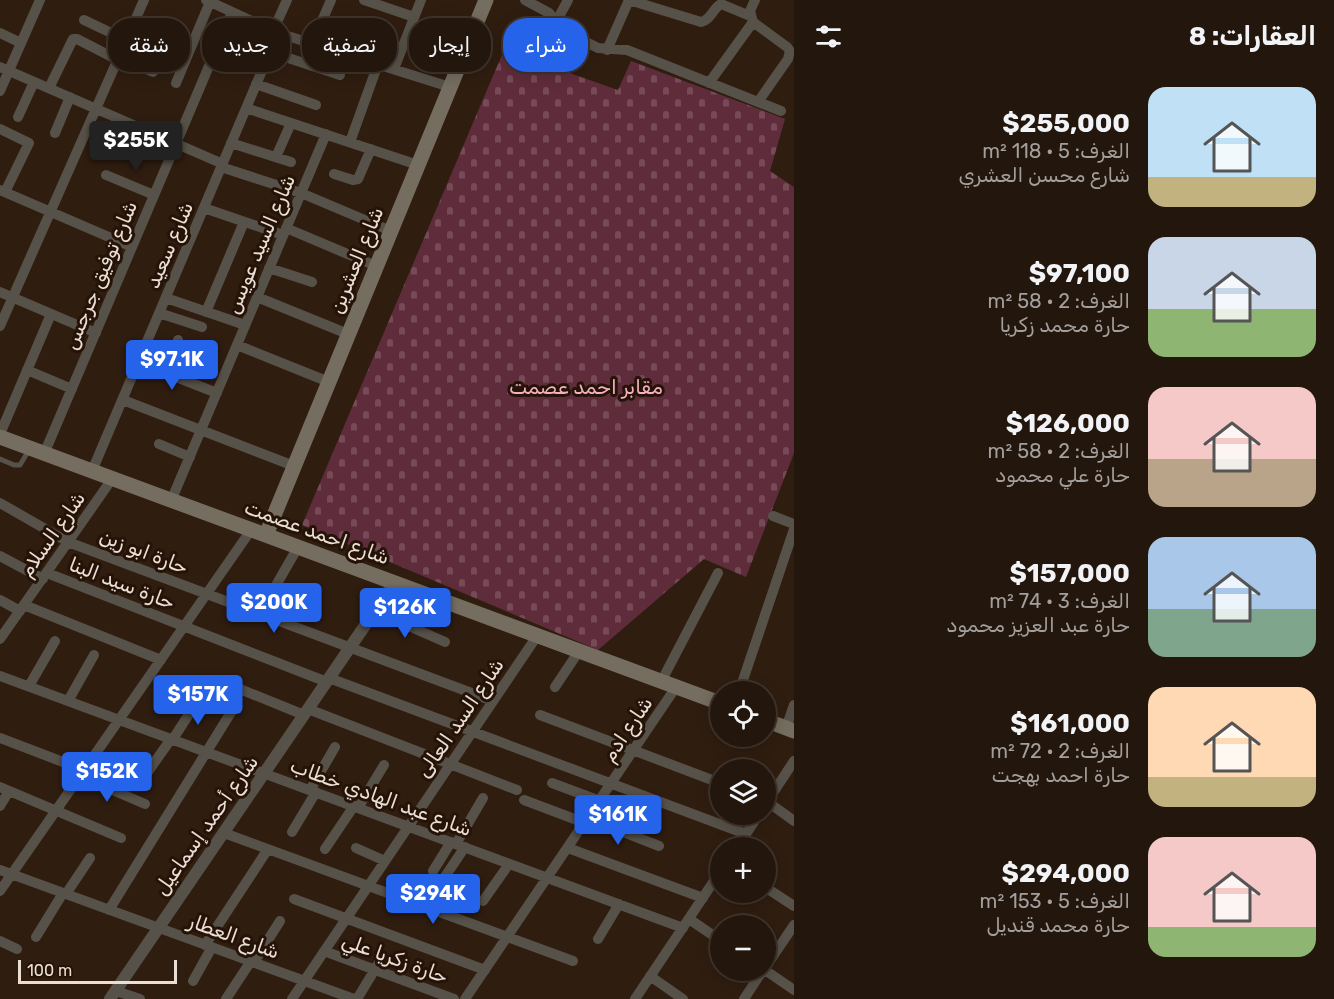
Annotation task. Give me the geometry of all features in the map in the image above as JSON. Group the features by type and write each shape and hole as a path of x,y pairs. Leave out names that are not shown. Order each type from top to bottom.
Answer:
{"main road":[{"name":"شارع العشرين","path":"258,533 294,466 486,0"},
{"name":"شارع احمد عصمت","path":"0,436 710,699"}],"street":[{"path":"0,91 4,69 21,43 40,0"},
{"path":"136,18 144,0"},
{"name":"شارع سعيد","path":"281,18 287,0"},
{"path":"323,18 331,0"},
{"path":"364,0 414,17"},
{"path":"397,61 421,0"},
{"path":"558,18 568,0"},
{"path":"607,50 629,0 701,22 707,20 721,4 752,19"},
{"path":"735,0 752,19 790,51 788,59 758,102"},
{"path":"709,82 752,19 750,11 755,0"},
{"path":"528,1 549,13 553,18"},
{"path":"176,83 212,2 245,18"},
{"name":"شارع توفيق جرجس","path":"37,451 72,389 232,12"},
{"path":"84,20 108,31"},
{"path":"0,33 21,43"},
{"path":"49,88 73,39 108,54"},
{"path":"588,43 607,50 627,50 781,111"},
{"path":"290,59 340,75"},
{"path":"4,69 222,165 301,193 391,231"},
{"path":"397,70 450,87"},
{"path":"0,326 112,72"},
{"name":"شارع سعيد","path":"92,471 261,72"},
{"path":"350,142 375,72"},
{"path":"18,117 34,82"},
{"path":"256,84 316,105"},
{"path":"56,133 70,97"},
{"path":"246,108 418,165"},
{"path":"276,157 291,123"},
{"path":"0,129 27,140 29,143 3,191 132,247"},
{"name":"شارع السيد عويس","path":"171,501 326,134"},
{"path":"231,143 291,162"},
{"path":"334,174 353,180 358,179 371,149"},
{"path":"106,175 154,195"},
{"path":"204,208 244,222 285,232 376,266"},
{"path":"206,312 244,222"},
{"path":"269,268 312,282"},
{"path":"0,291 96,333"},
{"path":"257,297 348,334"},
{"path":"166,298 245,326"},
{"path":"159,313 202,327"},
{"path":"0,436 51,314"},
{"path":"165,373 178,340"},
{"path":"237,345 329,382"},
{"path":"138,362 217,393"},
{"path":"27,370 72,389"},
{"path":"123,400 294,466"},
{"path":"159,444 190,457"},
{"name":"شارع السلام","path":"0,639 112,479"},
{"name":"حارة ابو زين","path":"0,503 68,542 493,701"},
{"path":"743,681 794,526 773,516"},
{"path":"0,891 207,594 258,533"},
{"path":"271,594 298,547"},
{"name":"حارة سيد البنا","path":"0,556 45,576 472,731 746,834"},
{"path":"661,682 718,573"},
{"name":"شارع أحمد إسماعيل","path":"113,995 394,583"},
{"path":"0,600 161,660"},
{"path":"375,611 445,642"},
{"name":"شارع السد العالى","path":"292,999 537,636"},
{"path":"29,686 56,641"},
{"path":"555,687 579,651"},
{"path":"68,701 94,656"},
{"name":"شارع عبد الهادي خطاب","path":"0,676 619,904 686,923 710,935"},
{"path":"230,685 517,790"},
{"name":"شارع ادم","path":"465,999 676,687"},
{"path":"140,783 200,698"},
{"path":"790,729 794,705"},
{"path":"109,910 233,709"},
{"path":"540,715 710,779"},
{"path":"0,738 82,773 145,804"},
{"path":"292,832 335,747"},
{"path":"776,787 794,761"},
{"path":"325,849 384,765"},
{"path":"552,783 600,801"},
{"path":"0,806 5,789 122,838"},
{"path":"440,884 457,844 483,798"},
{"path":"524,800 659,846"},
{"path":"776,809 794,822"},
{"path":"744,837 752,825"},
{"path":"224,833 573,961"},
{"path":"433,871 457,844"},
{"path":"356,848 385,861"},
{"path":"568,848 703,898"},
{"path":"193,981 209,946 268,849"},
{"path":"36,937 90,858"},
{"path":"483,901 509,864"},
{"name":"شارع العطار","path":"0,870 355,999"},
{"path":"635,999 710,887"},
{"path":"776,894 794,906"},
{"path":"294,899 485,970"},
{"path":"598,939 619,904"},
{"path":"226,999 280,921"},
{"path":"776,952 794,925"},
{"path":"0,941 17,949"},
{"name":"حارة زكريا علي","path":"324,951 454,999"},
{"path":"355,999 382,956"},
{"path":"651,976 682,999"},
{"path":"776,978 794,990"},
{"path":"744,999 756,981"},
{"path":"113,995 140,999"}],"lane":[{"path":"0,459 20,465 37,451"}],"green space":[{"name":"مقابر احمد عصمت","path":"503,52 503,72 567,72 618,90 631,61 785,119 770,171 794,187 794,453 746,577 704,559 598,650 302,525"}]}
